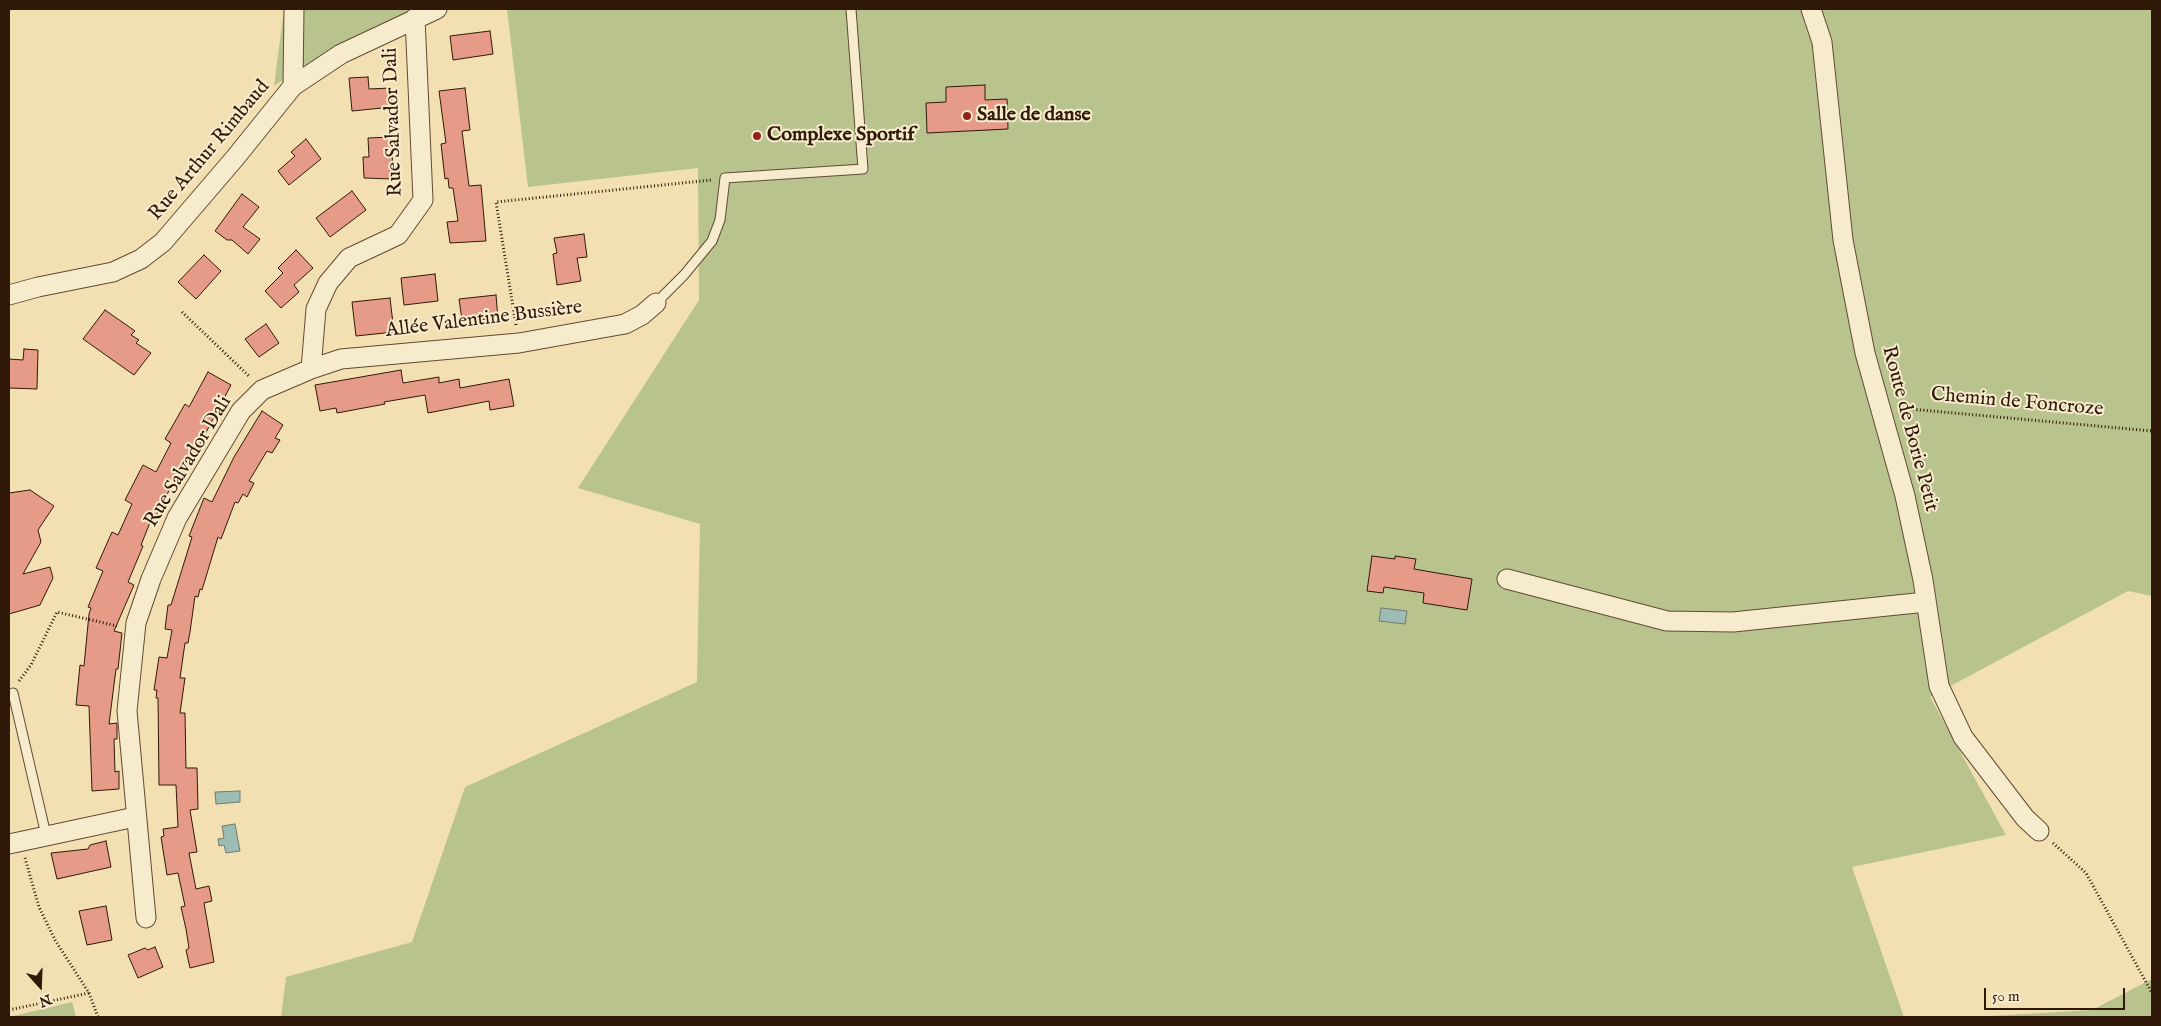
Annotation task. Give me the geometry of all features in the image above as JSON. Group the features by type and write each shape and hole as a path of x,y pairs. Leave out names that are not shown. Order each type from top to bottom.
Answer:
{"street":[{"path":"293,86 294,9"},
{"name":"Rue Arthur Rimbaud","path":"9,295 38,287 113,272 142,259 163,242 235,158 293,86 341,54 414,18 437,9"},
{"name":"Route de Borie Petit","path":"1812,9 1822,42 1843,240 1865,353 1878,406 1905,496 1926,602 1939,686 1963,737 2025,818 2039,831"},
{"name":"Rue Salvador Dali","path":"146,918 135,817 127,711 136,623 151,579 177,518 241,411 262,390 311,368 316,309 328,283 349,258 398,235 423,200 414,18"},
{"name":"Allée Valentine Bussière","path":"311,368 342,358 519,343 625,324 642,315 656,303"},
{"path":"1507,580 1667,621 1733,622 1926,602"},
{"path":"14,843 135,817"}],"lane":[{"path":"656,303 684,275 712,241 720,220 725,178 863,169 851,9"},
{"path":"13,693 46,835"}],"path":[{"path":"519,343 496,202 725,178"},
{"path":"182,312 262,390"},
{"name":"Chemin de Foncroze","path":"1878,406 2152,431"},
{"path":"13,693 32,665 57,612 114,625"},
{"path":"2039,831 2086,873 2152,993"},
{"path":"14,843 55,940 89,992 98,1017"},
{"path":"9,1010 89,992"}],"green space":[{"path":"284,9 421,9 335,47 274,86"},
{"path":"507,9 2152,9 2152,596 2128,591 1930,697 2006,835 1852,867 1904,1017 281,1017 286,977 412,942 465,787 697,682 700,524 578,488 699,300 698,168 528,187"},
{"path":"2152,979 2152,1017 1974,1017 2092,1010"},
{"path":"72,1002 76,1017 9,1017"}],"water":[{"path":"1381,608 1407,611 1405,624 1379,621"},
{"path":"240,791 240,802 216,804 215,792"},
{"path":"235,824 240,851 226,853 224,845 219,846 218,839 224,838 222,826"}],"building":[{"path":"490,31 493,54 453,60 450,36"},
{"path":"368,77 369,89 391,88 392,107 352,111 349,78"},
{"name":"Salle de danse","path":"985,85 985,100 1007,99 1008,129 927,133 926,103 946,102 946,87"},
{"path":"465,88 470,130 462,131 469,186 481,185 486,241 450,243 447,222 458,221 453,188 449,188 448,178 445,179 441,144 446,143 439,91"},
{"path":"391,137 393,170 390,170 391,179 364,178 363,157 369,157 368,138"},
{"path":"306,139 321,159 289,185 278,171 295,156 291,152"},
{"path":"352,191 366,210 330,237 316,218"},
{"path":"242,194 259,207 243,227 260,239 248,254 232,240 227,240 215,231"},
{"path":"584,234 587,257 577,258 581,281 557,285 553,254 557,253 554,238"},
{"path":"296,250 313,268 294,285 299,292 281,308 265,291 283,273 278,268"},
{"path":"204,255 221,271 196,299 178,282"},
{"path":"435,274 438,301 404,305 401,278"},
{"path":"496,295 498,319 462,320 459,299"},
{"path":"390,298 394,332 356,336 352,302"},
{"path":"105,310 135,331 131,335 139,340 136,343 151,353 134,375 83,339"},
{"path":"266,324 279,343 259,357 245,339"},
{"path":"24,349 38,350 37,389 9,388 9,359 23,360"},
{"path":"401,370 403,383 439,377 439,383 459,379 460,388 509,379 514,406 490,410 489,401 428,413 425,395 337,413 336,408 320,411 315,385"},
{"path":"208,372 231,385 183,476 176,477 156,516 153,515 128,582 134,585 114,631 122,633 109,724 117,723 117,739 114,739 115,772 119,771 119,789 92,791 89,706 76,705 80,665 84,666 91,608 88,607 103,571 96,568 112,532 118,535 132,504 125,500 143,465 156,472 171,443 165,439 185,404 189,407"},
{"path":"262,411 283,425 275,438 280,440 272,453 267,451 249,481 254,483 247,497 243,494 238,503 235,502 221,539 218,537 202,590 200,589 198,597 195,596 188,643 185,643 180,678 185,678 180,713 185,713 186,768 197,768 198,809 190,810 197,852 189,853 196,889 209,886 212,901 204,903 214,962 190,968 186,950 189,948 181,907 185,906 178,873 167,875 161,837 164,836 163,829 178,827 176,785 159,785 158,698 156,698 157,690 154,690 159,657 167,658 172,630 165,629 168,605 171,605 192,537 189,536 204,498 212,502 234,457"},
{"path":"30,490 54,506 38,530 41,542 23,574 50,567 53,578 40,605 9,614 9,493"},
{"path":"1372,556 1395,559 1395,556 1416,559 1414,569 1472,579 1467,610 1423,603 1424,593 1384,587 1383,593 1367,591"},
{"path":"106,841 111,867 57,879 51,853 88,849 90,845"},
{"path":"106,906 112,940 87,945 79,911"},
{"path":"155,947 163,967 138,978 128,955 145,948 148,950"}],"place":[{"name":"Salle de danse","path":"967,116"},
{"name":"Complexe Sportif","path":"757,136"}]}
